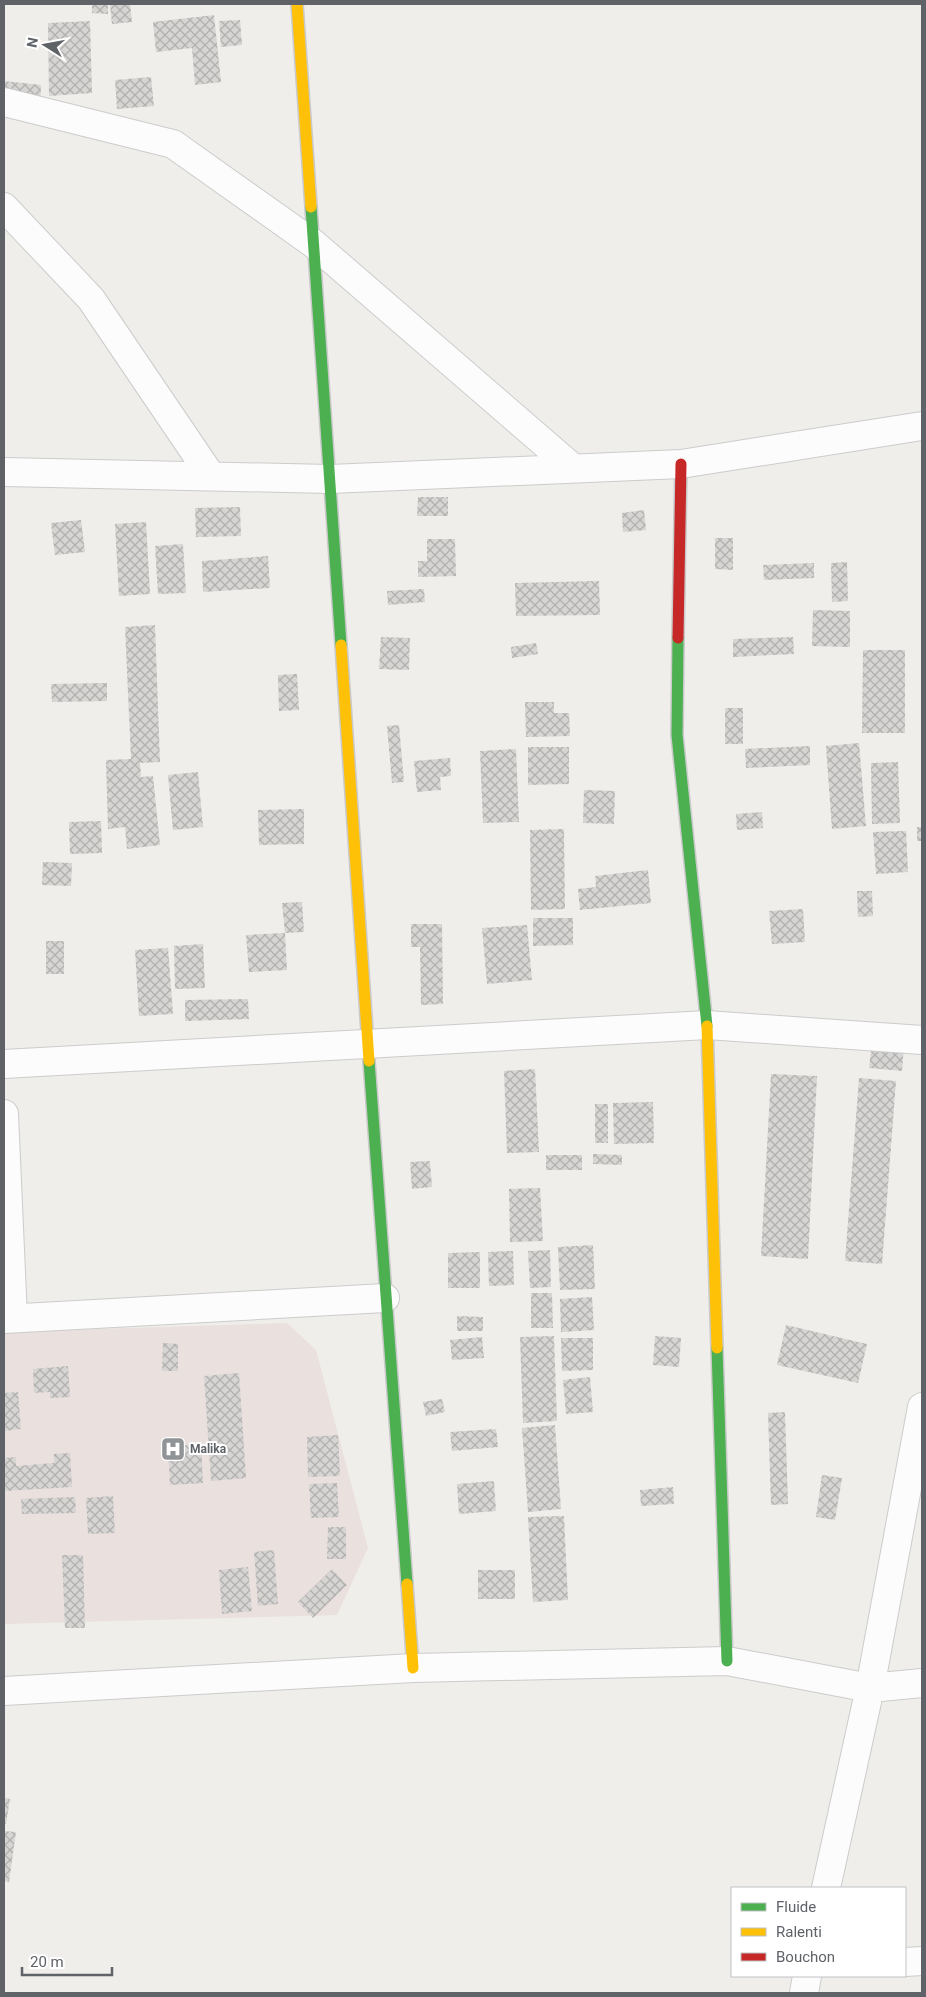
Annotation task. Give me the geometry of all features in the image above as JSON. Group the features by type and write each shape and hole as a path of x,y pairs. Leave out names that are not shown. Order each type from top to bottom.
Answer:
{"street":[{"path":"297,4 370,1045 385,1298 413,1668"},
{"path":"4,102 173,144 314,244 573,468"},
{"path":"4,207 92,299 211,476"},
{"path":"4,472 330,479 681,464 922,426"},
{"path":"681,464 677,735 707,1025 727,1661"},
{"path":"4,1064 707,1025 922,1040"},
{"path":"4,1114 9,1318 385,1298"},
{"path":"826,1887 870,1688 922,1407"},
{"path":"4,1691 413,1668 727,1661 870,1688 922,1683"},
{"path":"906,1962 922,1961"},
{"path":"804,1993 807,1977"}],"shaded area":[{"name":"Malika","path":"287,1323 316,1350 368,1548 337,1615 4,1624 4,1332"}],"building":[{"path":"92,4 108,4 108,14 92,13"},
{"path":"110,4 130,4 132,22 112,24"},
{"path":"214,15 221,82 195,85 192,48 156,52 153,22"},
{"path":"240,20 242,45 221,47 219,21"},
{"path":"90,21 92,93 49,96 48,23"},
{"path":"151,77 154,106 117,109 115,80"},
{"path":"4,81 41,85 40,108 4,107"},
{"path":"418,497 448,497 448,516 417,516"},
{"path":"240,507 241,536 196,537 195,508"},
{"path":"644,510 646,530 623,532 622,513"},
{"path":"81,520 85,552 55,555 51,523"},
{"path":"146,522 150,594 119,596 115,524"},
{"path":"715,538 733,538 733,570 715,569"},
{"path":"427,539 455,539 456,576 418,577 418,561 427,561"},
{"path":"183,544 186,593 158,594 155,546"},
{"path":"268,556 270,588 203,592 202,561"},
{"path":"847,562 848,601 832,602 831,563"},
{"path":"814,563 814,578 764,580 763,565"},
{"path":"599,581 600,615 516,616 515,583"},
{"path":"424,589 425,602 388,605 387,591"},
{"path":"813,610 850,611 850,647 812,646"},
{"path":"155,625 160,762 140,763 141,777 153,776 160,845 127,849 125,827 108,829 106,760 131,759 125,627"},
{"path":"381,637 410,638 409,670 379,669"},
{"path":"793,637 794,654 733,657 733,639"},
{"path":"536,643 538,654 512,658 511,647"},
{"path":"863,650 905,650 905,733 862,733"},
{"path":"297,674 299,710 279,711 278,675"},
{"path":"107,683 107,701 52,702 51,684"},
{"path":"525,702 554,702 554,713 569,713 570,736 526,737"},
{"path":"725,708 743,708 743,744 725,744"},
{"path":"399,725 404,782 392,783 387,726"},
{"path":"859,743 866,826 832,829 826,746"},
{"path":"810,746 810,765 746,768 745,749"},
{"path":"528,747 569,747 569,784 528,785"},
{"path":"516,749 519,822 483,823 480,751"},
{"path":"450,758 451,776 440,777 441,790 417,792 414,761"},
{"path":"898,762 900,823 872,824 871,763"},
{"path":"198,772 203,827 173,830 168,775"},
{"path":"584,790 615,791 614,824 583,823"},
{"path":"304,809 304,844 259,845 258,810"},
{"path":"762,812 763,828 737,830 736,814"},
{"path":"101,821 102,853 70,854 69,822"},
{"path":"917,827 922,827 922,841 917,841"},
{"path":"564,829 565,909 531,910 530,830"},
{"path":"906,831 908,872 876,874 873,832"},
{"path":"43,862 72,863 71,886 42,885"},
{"path":"648,870 651,903 580,910 578,889 596,887 595,876"},
{"path":"857,891 872,891 873,916 858,917"},
{"path":"302,902 304,932 285,933 282,903"},
{"path":"803,909 805,942 772,944 769,911"},
{"path":"533,918 573,918 573,945 533,946"},
{"path":"411,924 442,924 443,1004 421,1005 420,947 411,947"},
{"path":"527,925 532,980 487,984 482,928"},
{"path":"285,933 287,970 249,972 246,935"},
{"path":"46,941 64,941 64,974 46,974"},
{"path":"203,944 205,988 175,989 174,946"},
{"path":"168,948 173,1014 139,1016 135,950"},
{"path":"248,999 249,1019 185,1021 185,1000"},
{"path":"872,1042 904,1045 902,1071 869,1068"},
{"path":"535,1069 539,1152 507,1153 504,1071"},
{"path":"771,1074 817,1076 808,1259 761,1256"},
{"path":"859,1078 896,1081 882,1264 845,1261"},
{"path":"653,1102 654,1143 614,1144 613,1103"},
{"path":"595,1104 608,1104 608,1143 595,1143"},
{"path":"593,1154 622,1155 622,1165 593,1164"},
{"path":"546,1155 582,1155 582,1170 546,1170"},
{"path":"430,1161 432,1187 412,1189 410,1162"},
{"path":"540,1188 543,1241 510,1242 509,1189"},
{"path":"593,1245 595,1289 560,1290 558,1247"},
{"path":"550,1250 551,1287 530,1288 528,1251"},
{"path":"513,1251 514,1285 489,1286 488,1252"},
{"path":"480,1252 480,1288 448,1288 448,1253"},
{"path":"531,1293 552,1293 553,1328 531,1328"},
{"path":"592,1297 594,1330 561,1332 560,1299"},
{"path":"457,1316 483,1317 483,1331 457,1331"},
{"path":"786,1325 867,1344 858,1383 777,1365"},
{"path":"554,1336 557,1421 523,1423 520,1337"},
{"path":"655,1336 681,1338 679,1367 653,1365"},
{"path":"482,1337 484,1358 452,1360 450,1340"},
{"path":"561,1338 593,1338 593,1370 562,1371"},
{"path":"163,1343 178,1344 178,1371 162,1371"},
{"path":"68,1366 70,1397 50,1398 50,1392 34,1393 33,1369"},
{"path":"239,1373 246,1478 211,1481 204,1376"},
{"path":"590,1377 593,1412 566,1414 563,1380"},
{"path":"18,1392 21,1429 4,1431 4,1393"},
{"path":"442,1399 445,1412 426,1416 423,1402"},
{"path":"785,1412 788,1504 771,1505 768,1413"},
{"path":"555,1425 561,1509 528,1512 522,1428"},
{"path":"496,1429 498,1447 452,1451 450,1432"},
{"path":"338,1435 340,1476 308,1477 307,1437"},
{"path":"201,1444 203,1483 170,1485 168,1446"},
{"path":"70,1453 72,1487 4,1491 4,1458 16,1457 16,1466 54,1463 54,1454"},
{"path":"822,1475 842,1478 835,1520 816,1517"},
{"path":"494,1481 496,1511 459,1514 457,1484"},
{"path":"337,1483 339,1517 311,1518 309,1484"},
{"path":"673,1487 674,1504 641,1506 640,1490"},
{"path":"113,1496 115,1533 88,1534 86,1498"},
{"path":"75,1497 76,1513 22,1514 21,1499"},
{"path":"564,1516 568,1600 533,1602 528,1517"},
{"path":"328,1527 346,1527 346,1559 327,1559"},
{"path":"274,1550 278,1604 258,1606 254,1552"},
{"path":"62,1555 83,1555 85,1628 65,1628"},
{"path":"248,1567 252,1611 222,1614 219,1570"},
{"path":"332,1569 347,1585 313,1618 298,1602"},
{"path":"478,1570 515,1570 515,1599 478,1599"},
{"path":"4,1798 10,1799 6,1824 4,1824"},
{"path":"4,1831 16,1832 9,1882 4,1881"}],"traffic: fast":[{"path":"311,207 341,645"},
{"path":"678,638 677,735 707,1026"},
{"path":"369,1061 407,1584"},
{"path":"717,1348 727,1661"}],"traffic: slow":[{"path":"297,4 311,207"},
{"path":"341,645 369,1061"},
{"path":"707,1026 717,1348"},
{"path":"407,1584 413,1668"}],"traffic: jam":[{"path":"678,638 681,464"}],"place":[{"name":"Malika","path":"173,1449"}]}
